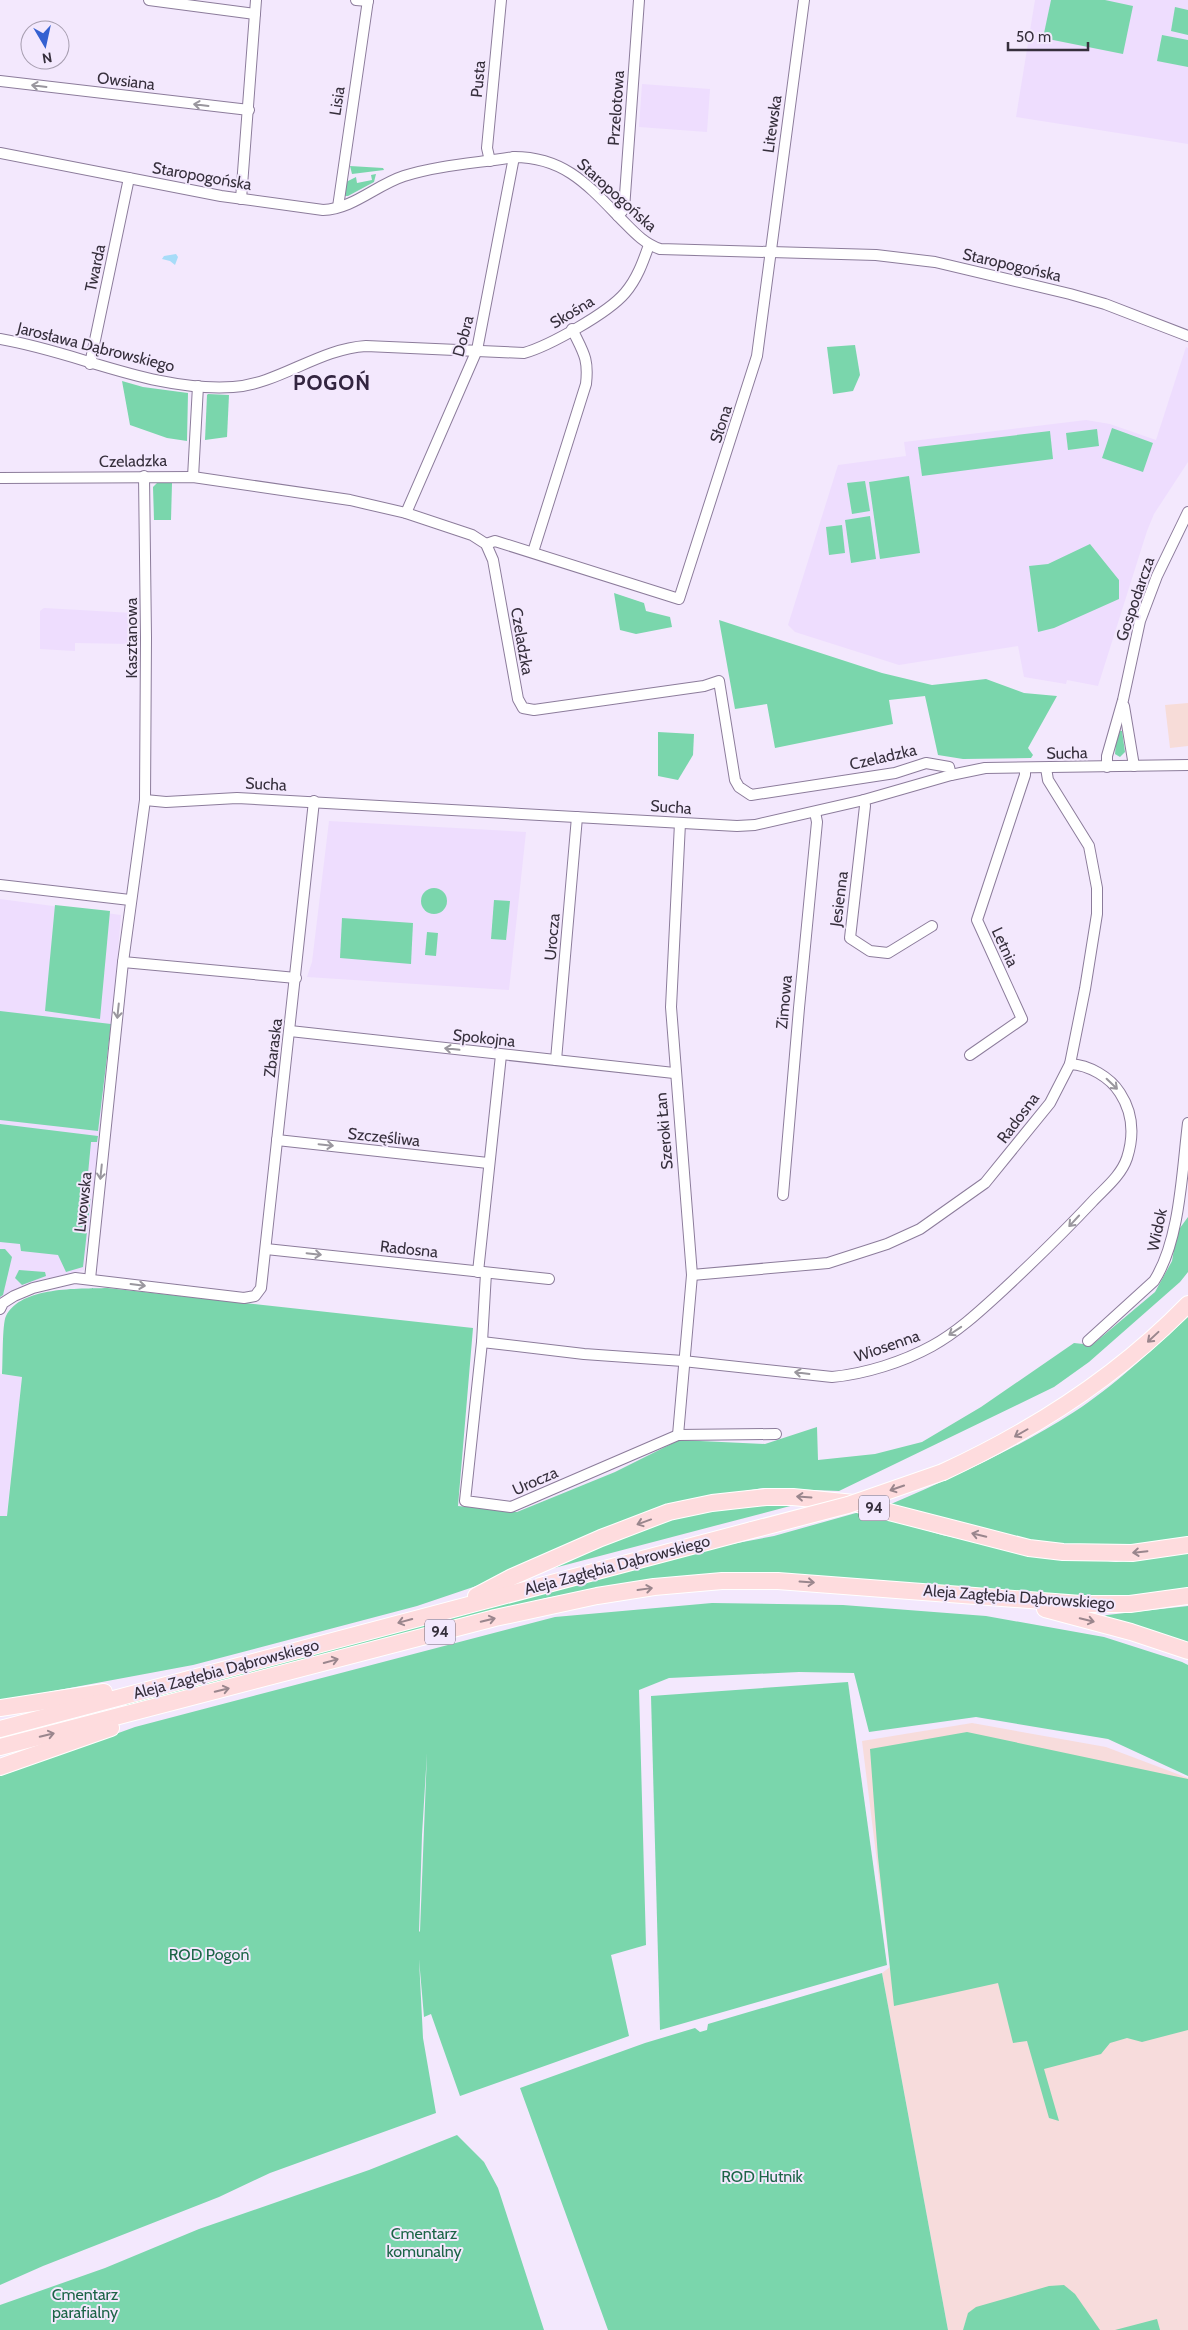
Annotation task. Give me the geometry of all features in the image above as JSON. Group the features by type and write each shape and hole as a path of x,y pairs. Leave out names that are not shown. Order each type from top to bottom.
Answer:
{"main road":[{"name":"Aleja Zagłębia Dąbrowskiego","path":"0,1729 848,1505 943,1472 1026,1430 1079,1396 1137,1352 1188,1304"},
{"name":"94","path":"452,1609 512,1577 601,1538 670,1512 720,1502 766,1497 815,1498 854,1503 1028,1548 1063,1552 1132,1553 1188,1545"},
{"name":"Aleja Zagłębia Dąbrowskiego","path":"0,1747 540,1607 654,1587 722,1581 778,1581 1109,1604 1130,1604 1188,1596"},
{"name":"94","path":"989,1596 1092,1620 1188,1651"},
{"path":"0,1708 173,1682"},
{"path":"0,1767 62,1747 175,1702"}],"street":[{"path":"149,0 255,14"},
{"path":"241,199 256,0"},
{"path":"356,0 368,0"},
{"name":"Lisia","path":"338,207 368,0"},
{"name":"Pusta","path":"490,161 487,148 501,0"},
{"name":"Przelotowa","path":"618,216 624,209 639,0"},
{"name":"Litewska","path":"771,252 804,0"},
{"name":"Owsiana","path":"0,81 249,110"},
{"name":"Staropogońska","path":"0,153 241,199 323,210 338,207 405,176 514,156 545,160 564,168 582,180 649,245 660,249 876,254 935,262 1105,304 1188,336"},
{"name":"Dobra","path":"406,513 477,350 514,156"},
{"name":"Twarda","path":"90,364 129,178"},
{"name":"Skośna","path":"477,350 524,353 542,348 603,312 625,293 639,272 649,245"},
{"name":"Słona","path":"533,552 679,600 754,366 771,252"},
{"path":"486,544 495,541 533,552 586,384 588,368 586,353 572,330"},
{"name":"Jarosława Dąbrowskiego","path":"0,339 49,350 90,364 144,378 198,386 251,385 346,347 477,350"},
{"path":"193,477 198,386"},
{"name":"Kasztanowa","path":"144,476 145,800"},
{"name":"Czeladzka","path":"0,478 193,477 350,500 406,513 472,535 486,544 493,560 518,699 523,708 534,710 704,686 719,681 735,780 739,787 751,795 895,773 926,763 949,767 951,775"},
{"name":"Gospodarcza","path":"1107,767 1107,756 1123,700 1140,621 1148,597 1188,512"},
{"name":"Gospodarcza","path":"1123,700 1134,766"},
{"name":"Sucha","path":"145,800 166,802 236,798 314,801 680,823 755,825 864,800 951,775 985,768 1188,765"},
{"name":"Letnia","path":"970,1055 1022,1019 977,920 1025,775 1025,768"},
{"name":"Radosna","path":"692,1275 828,1263 887,1244 920,1229 985,1184 1050,1103 1070,1064 1095,924 1097,888 1090,846 1048,780 1046,768"},
{"name":"Lwowska","path":"90,1279 130,900 145,800"},
{"name":"Jesienna","path":"864,800 865,806 850,938 870,951 888,953 932,926"},
{"name":"Zbaraska","path":"90,1279 244,1298 255,1296 261,1288 314,801"},
{"name":"Zimowa","path":"783,1195 798,1008 817,822 815,812"},
{"name":"Urocza","path":"556,1060 577,817"},
{"name":"Szeroki Łan","path":"678,1435 692,1275 674,1073 671,1008 680,823"},
{"path":"0,885 130,900"},
{"path":"123,962 296,978"},
{"name":"Spokojna","path":"290,1031 674,1073"},
{"name":"Urocza","path":"501,1055 488,1163 482,1273 482,1342 465,1501 511,1507 678,1435 776,1434"},
{"name":"Wiosenna","path":"482,1342 584,1354 683,1361 832,1377 848,1375 916,1354 933,1346 969,1321 1059,1238 1118,1175 1127,1159 1132,1130 1126,1101 1115,1084 1103,1076 1082,1064 1070,1064"},
{"name":"Widok","path":"1088,1341 1154,1281 1162,1269 1169,1253 1188,1123"},
{"name":"Szczęśliwa","path":"277,1140 488,1163"},
{"name":"Radosna","path":"266,1249 549,1279"},
{"path":"0,1308 3,1303 14,1296 33,1288 75,1278 90,1279"}],"shaded area":[{"path":"1035,0 1188,0 1188,144 1016,117"},
{"path":"642,84 710,89 707,132 639,127"},
{"path":"1186,347 1188,348 1188,462 1154,514 1147,531 1098,686 1067,680 1066,684 1024,677 1018,646 899,665 795,632 788,625 838,465 906,456 904,442 1086,420 1110,424 1156,440"},
{"path":"44,608 133,613 132,644 75,643 75,651 40,649 40,611"},
{"path":"1188,703 1188,746 1170,748 1165,705"},
{"path":"329,821 526,832 509,990 307,977 312,962"},
{"path":"0,899 121,915 112,1025 84,1270 27,1285 0,1300"},
{"path":"0,1374 22,1377 0,1577"},
{"path":"972,1723 1106,1747 1188,1778 1188,2330 948,2330 882,1973 890,1967 862,1741"}],"green space":[{"path":"1051,0 1105,0 1133,6 1123,54 1043,38"},
{"path":"1175,7 1188,10 1188,35 1171,31"},
{"path":"1162,35 1188,40 1188,67 1157,61"},
{"path":"350,166 383,168 384,170 352,174"},
{"path":"376,174 374,182 348,196 344,196 346,182 356,177 357,183 372,180 371,175"},
{"path":"855,345 860,375 853,391 833,394 827,347"},
{"path":"122,381 143,387 188,393 187,441 167,438 130,425"},
{"path":"208,394 229,395 227,437 205,440"},
{"path":"1112,428 1153,443 1143,472 1102,458"},
{"path":"1097,429 1099,446 1068,450 1066,433"},
{"path":"1050,431 1053,459 922,476 918,447"},
{"path":"909,476 920,553 880,559 869,482"},
{"path":"865,481 870,511 852,514 847,483"},
{"path":"157,483 172,483 171,520 154,520 153,487"},
{"path":"870,516 876,559 851,563 845,520"},
{"path":"842,525 845,553 829,555 826,527"},
{"path":"1090,544 1119,580 1119,599 1054,628 1038,632 1029,566 1048,564"},
{"path":"614,593 644,603 646,611 670,617 672,627 636,634 620,630"},
{"path":"719,620 882,673 932,685 986,679 1024,693 1057,696 1028,748 1033,755 1031,758 963,759 938,755 925,696 889,700 893,724 775,748 767,704 735,709"},
{"path":"1117,730 1122,731 1125,752 1120,757 1115,754"},
{"path":"658,732 694,734 693,755 678,780 658,776"},
{"path":"434,888 443,892 447,901 443,910 434,914 425,910 421,901 425,892"},
{"path":"494,900 510,901 506,940 491,939"},
{"path":"55,905 110,911 100,1019 45,1011"},
{"path":"342,918 413,923 411,964 340,958"},
{"path":"427,932 438,933 436,956 425,955"},
{"path":"0,1011 111,1024 98,1131 0,1120"},
{"path":"0,1124 98,1136 97,1142 91,1142 86,1195 91,1196 83,1267 66,1272 58,1255 21,1251 20,1244 0,1242"},
{"path":"1188,1217 1188,1272 1180,1282 1089,1362 1054,1387 839,1491 763,1488 680,1502 494,1580 417,1606 193,1665 0,1701 0,1516 7,1516 22,1377 2,1374 3,1335 6,1316 13,1306 24,1299 37,1294 67,1289 107,1288 473,1328 458,1506 517,1512 615,1472 679,1440 765,1444 817,1427 818,1460 875,1454 922,1442 981,1407 1074,1343 1092,1345 1155,1292 1172,1261 1177,1232"},
{"path":"0,1249 5,1249 12,1257 3,1295 0,1297"},
{"path":"19,1270 45,1272 46,1276 22,1285 15,1278"},
{"path":"1188,1317 1188,1539 1141,1546 1064,1546 1014,1537 891,1504 984,1462 1074,1412 1118,1379"},
{"path":"773,1504 794,1505 554,1568 611,1540 703,1509"},
{"path":"863,1511 942,1535 1009,1549 1116,1562 1188,1553 1188,1589 1130,1598 648,1580 546,1598 125,1707 129,1700 716,1547 774,1536"},
{"name":"ROD Pogoń","path":"712,1603 843,1605 986,1616 1104,1637 1188,1665 1188,1776 1108,1739 976,1717 869,1732 854,1673 799,1672 669,1678 639,1690 646,1945 611,1955 629,2036 460,2096 431,2014 424,2017 419,1959 423,2038 436,2113 270,2173 219,2197 43,2266 0,2285 0,1776 135,1727 555,1617","holes":["427,1753 420,1931 422,1835"]},
{"path":"1188,1606 1188,1646 1102,1617 1107,1615"},
{"path":"848,1682 887,1965 660,2030 651,1696"},
{"path":"967,1732 1188,1779 1188,2030 1142,2042 1127,2038 1110,2043 1101,2054 1044,2069 1059,2121 1049,2118 1027,2041 1013,2043 998,1983 894,2006 878,1857 870,1749"},
{"name":"ROD Hutnik","path":"882,1973 948,2330 608,2330 520,2088 645,2043 695,2028 700,2032 707,2030 708,2024"},
{"name":"Cmentarz komunalny","path":"457,2135 484,2162 498,2188 544,2330 0,2330 0,2305 105,2268 199,2229 369,2170"},
{"path":"1064,2285 1075,2294 1100,2330 963,2330 968,2313 976,2307 1049,2286"},
{"path":"1157,2319 1160,2330 1115,2330"}],"water":[{"path":"176,254 178,257 175,265 170,261 162,259 164,256"}],"district":[{"name":"POGOŃ","path":"332,382"}],"park label":[{"name":"Cmentarz parafialny","path":"85,2303"}]}
